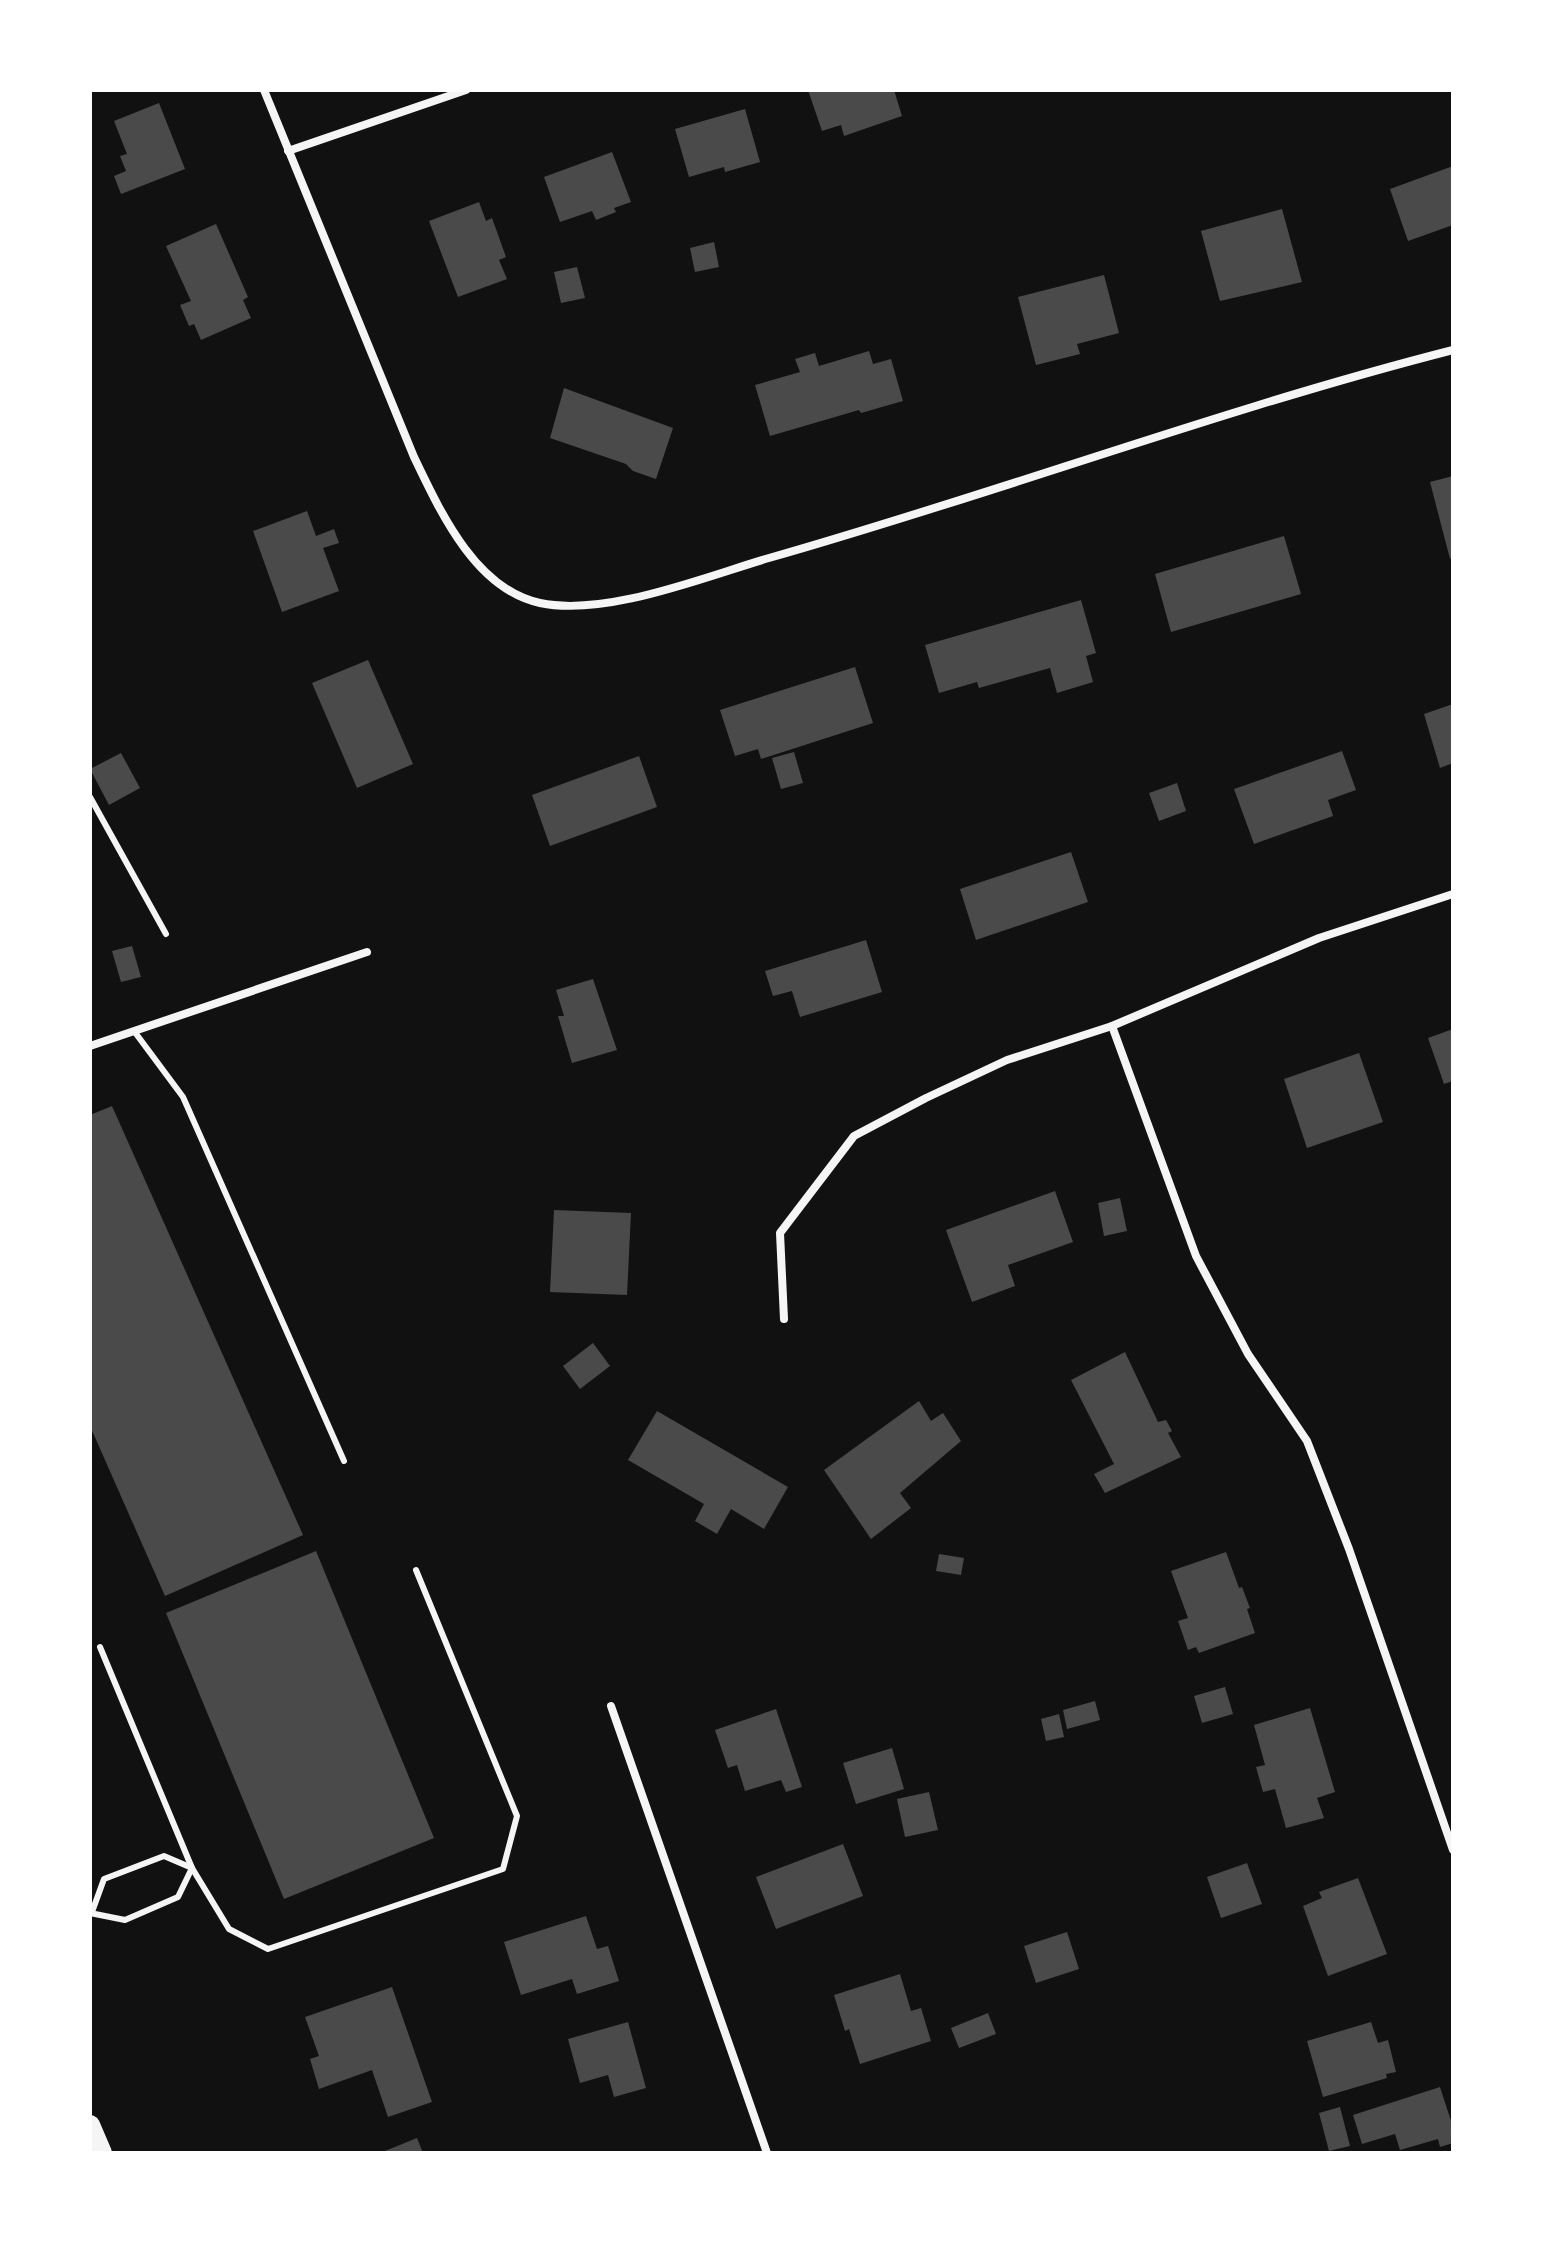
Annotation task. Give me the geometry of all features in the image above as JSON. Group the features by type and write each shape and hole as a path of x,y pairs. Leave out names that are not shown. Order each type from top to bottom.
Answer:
{"main road":[{"path":"90,2125 102,2153"}],"street":[{"path":"264,90 414,457 438,508 473,560 511,593 538,603 572,607 612,603 823,543 1140,442 1453,350"},
{"path":"288,151 466,90"},
{"path":"784,1319 780,1233 854,1136 1007,1060 1112,1026 1319,938 1453,894"},
{"path":"90,1046 367,952"},
{"path":"1112,1026 1196,1256 1248,1354 1307,1441 1349,1549 1453,1850"},
{"path":"611,1706 767,2153"}],"lane":[{"path":"90,797 166,934"},
{"path":"134,1031 183,1097 344,1461"},
{"path":"100,1647 192,1868 229,1929 268,1949 503,1869 517,1816 416,1570"},
{"path":"164,1856 192,1868 178,1897 125,1920 91,1912 104,1879 164,1856"}],"building":[{"path":"808,90 894,90 902,116 844,136 841,125 822,131"},
{"path":"159,103 185,169 121,194 114,176 126,171 120,156 127,154 114,121"},
{"path":"745,109 760,162 725,172 724,167 689,177 675,129"},
{"path":"612,152 631,202 614,208 616,212 596,220 592,211 560,222 544,177"},
{"path":"1453,166 1453,225 1408,241 1390,189"},
{"path":"479,202 486,221 492,218 506,257 499,260 507,279 458,297 429,221"},
{"path":"1282,209 1302,282 1220,301 1201,231"},
{"path":"216,224 248,297 243,300 251,318 201,340 194,324 189,326 180,305 191,301 166,246"},
{"path":"714,242 719,267 695,272 690,248"},
{"path":"577,267 585,298 561,303 554,272"},
{"path":"1104,275 1119,333 1077,344 1080,354 1036,365 1018,297"},
{"path":"869,351 873,364 891,359 903,401 861,413 859,410 770,436 755,385 800,372 795,359 815,353 819,366"},
{"path":"564,388 673,428 656,479 633,471 626,464 550,438"},
{"path":"1453,476 1453,558 1450,559 1430,482"},
{"path":"307,511 316,536 334,529 339,543 323,548 339,591 282,612 253,531"},
{"path":"1284,536 1301,594 1171,632 1155,574"},
{"path":"1081,600 1096,653 1086,656 1093,682 1057,693 1050,668 979,688 977,682 939,693 925,645"},
{"path":"368,660 413,764 357,788 312,683"},
{"path":"855,667 873,723 761,759 758,749 735,756 720,710"},
{"path":"1453,704 1453,763 1440,768 1424,714"},
{"path":"1342,751 1356,790 1328,800 1333,816 1254,844 1234,789"},
{"path":"794,752 803,783 781,789 772,758"},
{"path":"121,753 140,788 109,805 90,769"},
{"path":"639,756 657,807 550,846 532,795"},
{"path":"1177,783 1186,811 1159,821 1149,793"},
{"path":"1071,852 1088,902 976,940 960,889"},
{"path":"866,940 882,992 800,1017 792,991 773,996 765,971"},
{"path":"132,946 141,977 121,982 112,951"},
{"path":"593,979 617,1050 572,1063 558,1016 564,1016 556,990"},
{"path":"1453,1029 1453,1081 1444,1084 1428,1038"},
{"path":"1359,1053 1383,1122 1307,1148 1284,1079"},
{"path":"112,1106 303,1535 165,1596 90,1426 90,1115"},
{"path":"1055,1191 1073,1242 1008,1265 1015,1286 972,1302 946,1230"},
{"path":"1120,1198 1127,1231 1104,1236 1098,1203"},
{"path":"554,1210 631,1213 627,1295 550,1292"},
{"path":"593,1343 610,1366 580,1389 563,1366"},
{"path":"1125,1352 1158,1422 1166,1420 1172,1431 1168,1433 1181,1457 1105,1493 1094,1474 1114,1464 1071,1380"},
{"path":"919,1401 931,1421 943,1413 961,1441 900,1493 911,1508 871,1539 824,1470"},
{"path":"657,1411 788,1487 764,1529 731,1509 717,1534 695,1521 704,1504 628,1460"},
{"path":"316,1551 434,1838 284,1899 166,1613"},
{"path":"1226,1552 1250,1608 1247,1609 1255,1633 1199,1653 1196,1647 1188,1650 1178,1621 1188,1618 1171,1571"},
{"path":"939,1554 964,1558 961,1575 936,1571"},
{"path":"1225,1687 1233,1714 1202,1723 1194,1696"},
{"path":"1095,1701 1100,1720 1067,1729 1063,1710"},
{"path":"1310,1708 1335,1792 1317,1798 1324,1818 1286,1828 1275,1789 1263,1792 1256,1767 1265,1765 1254,1725"},
{"path":"776,1709 802,1787 786,1792 781,1780 745,1791 737,1765 728,1768 715,1730"},
{"path":"1059,1714 1064,1737 1046,1741 1041,1719"},
{"path":"892,1748 904,1789 856,1804 843,1763"},
{"path":"929,1792 938,1830 905,1837 897,1799"},
{"path":"843,1844 863,1896 776,1929 756,1877"},
{"path":"1247,1863 1262,1904 1221,1918 1207,1877"},
{"path":"1358,1878 1387,1954 1328,1976 1303,1906 1322,1898 1319,1892"},
{"path":"586,1916 597,1949 608,1946 619,1981 577,1994 572,1979 521,1995 504,1942"},
{"path":"1067,1932 1079,1969 1036,1983 1024,1946"},
{"path":"900,1974 911,2011 921,2008 931,2041 860,2064 849,2029 845,2031 834,1995"},
{"path":"392,1987 432,2102 388,2117 372,2070 319,2089 310,2059 319,2056 305,2017"},
{"path":"988,2013 996,2034 959,2048 951,2028"},
{"path":"628,2022 646,2088 614,2097 608,2075 580,2083 568,2039"},
{"path":"1371,2022 1378,2043 1388,2040 1396,2072 1386,2074 1387,2078 1323,2097 1307,2041"},
{"path":"1440,2087 1453,2127 1453,2143 1440,2147 1438,2139 1400,2150 1395,2134 1362,2144 1353,2115"},
{"path":"1340,2107 1350,2146 1329,2151 1319,2113"},
{"path":"417,2138 423,2153 380,2153"}]}
